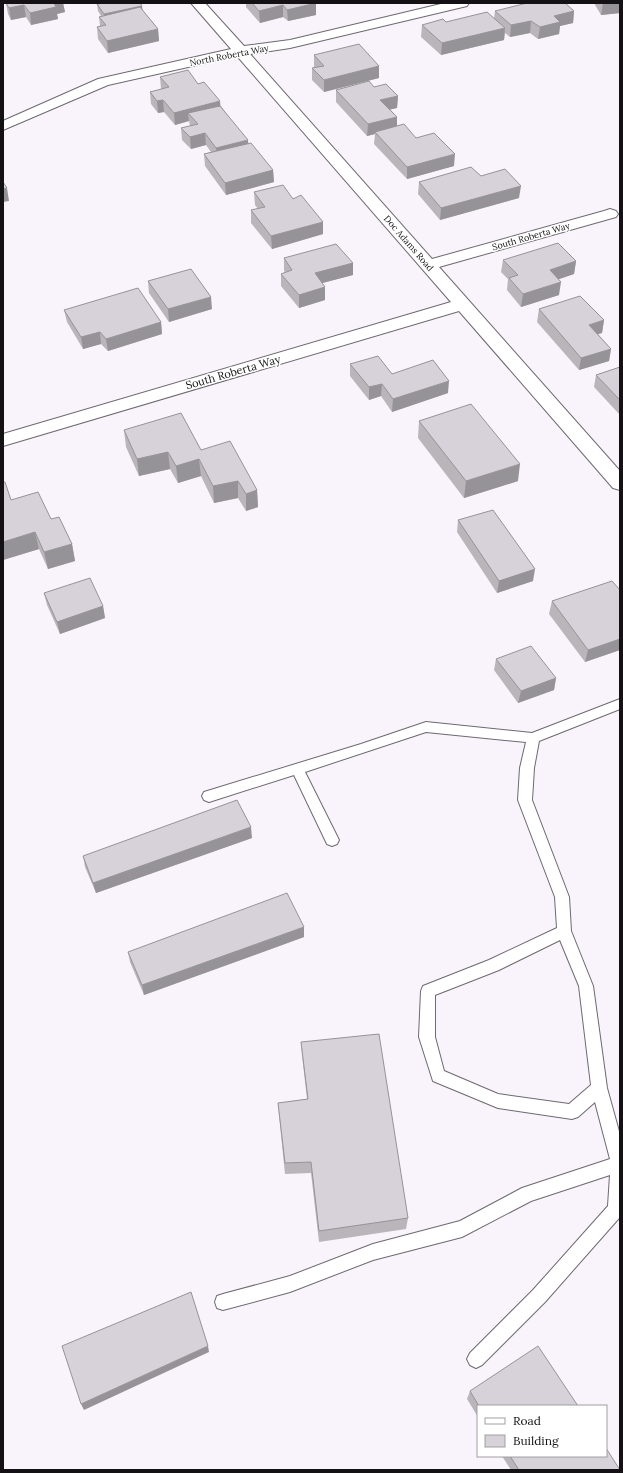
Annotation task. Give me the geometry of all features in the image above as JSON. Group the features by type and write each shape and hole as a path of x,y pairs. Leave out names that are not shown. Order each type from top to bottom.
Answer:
{"street":[{"name":"Doc Adams Road","path":"198,3 620,483"},
{"name":"North Roberta Way","path":"3,126 103,82 240,51 290,44 462,3"},
{"name":"South Roberta Way","path":"428,265 610,214"},
{"name":"South Roberta Way","path":"3,440 463,304"}],"lane":[{"path":"209,796 362,749 426,727 533,738 620,704"},
{"path":"476,1359 539,1296 616,1209 619,1164 599,1088 586,986 564,931 562,897 525,800 526,768 533,738"},
{"path":"297,768 332,840"},
{"path":"564,931 494,965 428,991 427,1037 438,1076 498,1101 572,1112 599,1088"},
{"path":"223,1302 290,1284 373,1252 462,1229 528,1194 619,1164"}],"building":[{"path":"6,3 54,3 56,7 30,13 24,5 9,8"},
{"path":"140,3 142,6 104,14 97,4"},
{"path":"252,3 316,3 287,10 283,5 259,11"},
{"path":"527,3 565,3 574,11 554,16 560,22 540,27 531,21 511,25 495,11"},
{"path":"140,7 158,29 107,41 97,27 106,25 99,17"},
{"path":"487,12 505,28 442,43 422,25 443,19 446,22"},
{"path":"359,44 379,66 324,80 312,68 324,66 314,55"},
{"path":"188,70 198,84 204,82 220,101 174,113 163,100 157,101 150,92 169,87 160,77"},
{"path":"369,81 374,87 386,84 398,96 380,100 397,117 368,124 336,90"},
{"path":"220,106 248,140 216,148 205,133 190,137 181,128 198,124 188,113"},
{"path":"404,124 416,138 434,133 455,154 407,167 375,132"},
{"path":"251,143 273,170 225,183 204,154"},
{"path":"471,167 481,176 505,169 521,186 441,208 419,182"},
{"path":"3,182 7,188 3,189"},
{"path":"283,185 293,199 301,195 323,222 271,236 251,210 265,207 254,192"},
{"path":"558,243 576,261 550,270 561,282 523,294 509,278 518,275 503,260"},
{"path":"336,244 353,263 315,273 325,287 299,295 281,274 292,270 284,258"},
{"path":"191,269 211,297 168,309 148,281"},
{"path":"138,288 161,322 106,339 100,332 81,337 64,310"},
{"path":"580,296 604,320 589,325 611,349 581,358 539,309"},
{"path":"378,356 392,374 433,360 449,381 393,399 382,384 369,387 350,364"},
{"path":"620,367 620,400 596,375"},
{"path":"471,404 520,464 466,481 419,421"},
{"path":"181,413 201,450 230,441 257,490 246,494 238,481 213,486 199,459 176,466 168,452 137,459 124,430"},
{"path":"3,482 5,482 11,500 38,492 51,519 59,517 72,544 44,552 35,532 3,542"},
{"path":"493,510 535,569 499,581 458,520"},
{"path":"90,578 103,606 57,622 44,593"},
{"path":"612,581 620,590 620,639 588,650 552,601"},
{"path":"531,646 556,678 521,691 496,659"},
{"path":"237,800 251,827 93,883 83,856"},
{"path":"287,893 304,927 142,985 128,952"},
{"path":"379,1034 408,1218 319,1231 311,1162 285,1163 278,1103 308,1099 301,1042"},
{"path":"191,1292 208,1346 81,1404 62,1346"},
{"path":"538,1346 577,1405 478,1405 470,1391"},
{"path":"607,1450 620,1470 519,1470 511,1457 607,1457"}]}
